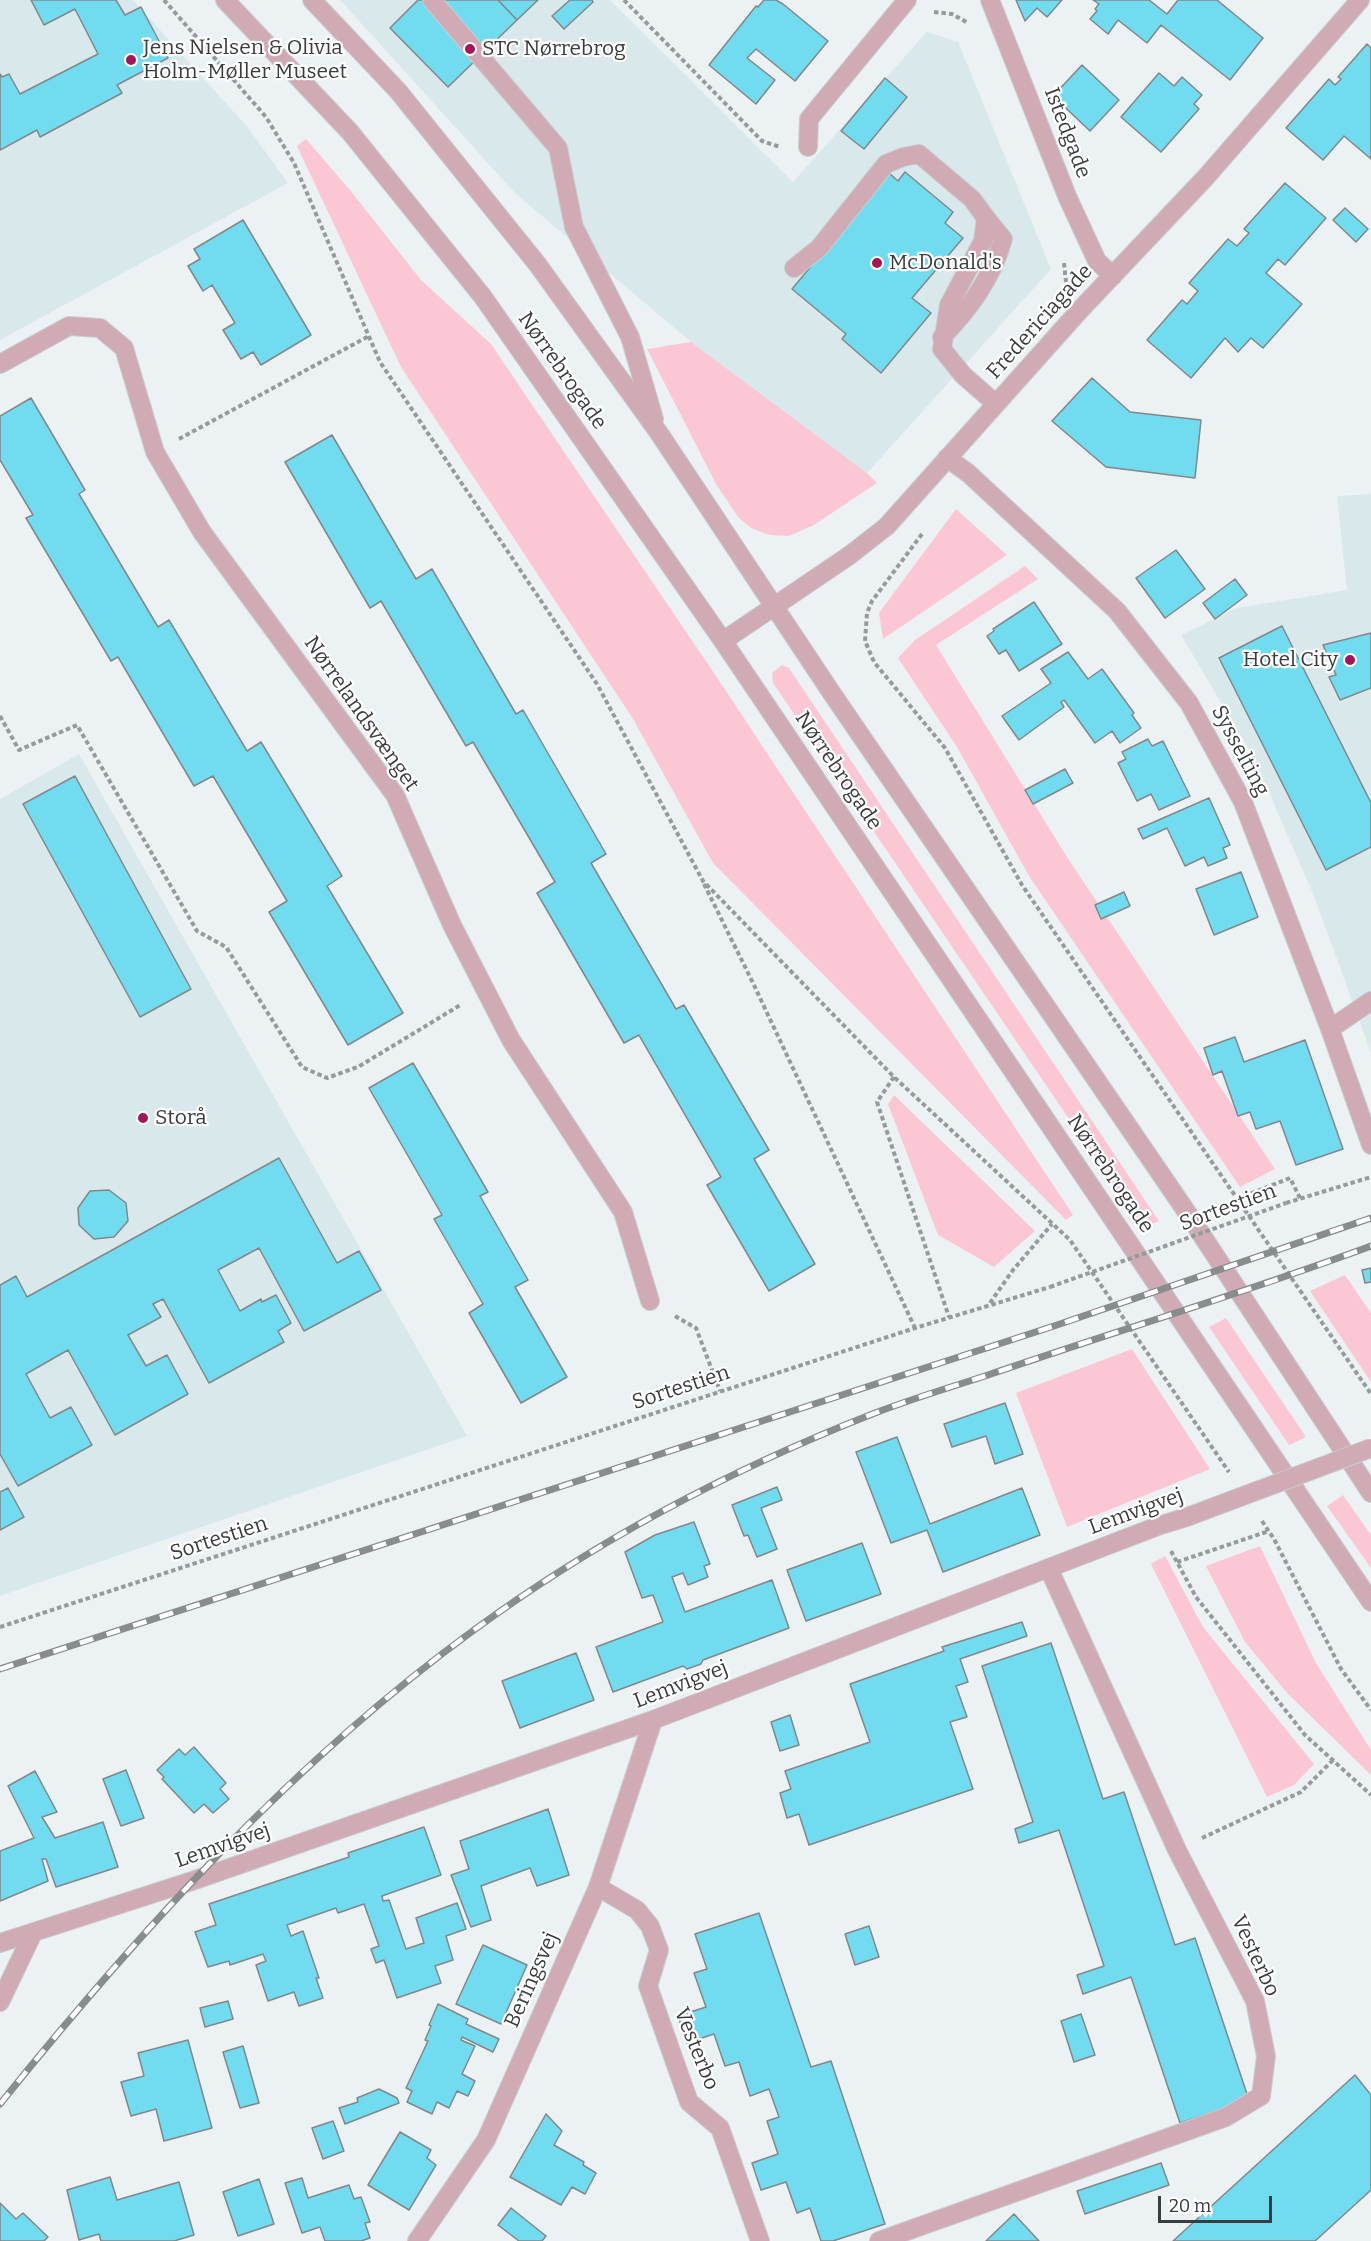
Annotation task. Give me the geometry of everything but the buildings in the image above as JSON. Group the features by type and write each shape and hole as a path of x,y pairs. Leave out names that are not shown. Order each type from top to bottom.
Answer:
{"street":[{"name":"Nørrebrogade","path":"225,0 350,132 483,297 723,641 1371,1602"},
{"name":"Nørrebrogade","path":"312,0 398,91 538,265 659,433 774,606 1186,1211 1371,1492"},
{"path":"432,0 558,148 573,227 630,337 659,433"},
{"path":"808,147 809,119 907,0"},
{"name":"Istedgade","path":"990,0 1067,196 1097,261 1113,276"},
{"name":"Fredericiagade","path":"723,641 850,555 887,526 1080,310 1206,177 1360,0"},
{"path":"794,268 819,248 886,164 919,154 972,199 986,218 983,241 949,304 942,337 942,349 963,375 996,404"},
{"name":"Nørrelandsvænget","path":"0,364 69,326 100,328 124,348 155,452 202,532 395,795 453,925 511,1040 623,1212 650,1301"},
{"name":"Sysselting","path":"947,458 968,473 1117,611 1189,703 1243,802 1330,1029 1371,1145"},
{"path":"1330,1029 1371,1001"},
{"name":"Lemvigvej","path":"0,1943 195,1880 653,1720 1158,1526 1371,1448"},
{"name":"Vesterbo","path":"879,2241 1226,2117 1261,2096 1266,2056 1255,2001 1177,1850 1050,1569"},
{"name":"Beringsvej","path":"417,2241 486,2140 598,1887 653,1720"},
{"name":"Vesterbo","path":"598,1887 637,1910 650,1926 659,1950 648,1986 689,2102 720,2128 760,2241"},
{"path":"0,2002 33,1933"}],"path":[{"path":"164,0 266,117 294,163 380,362 597,684 703,881 915,1328"},
{"path":"624,0 762,141 800,153 808,147"},
{"path":"926,15 936,12 952,14 973,26"},
{"path":"1064,261 1068,294 1080,310"},
{"path":"155,452 369,336"},
{"path":"927,528 872,601 867,613 865,628 867,651 880,671 945,748 1022,885 1371,1394"},
{"path":"0,716 19,750 77,725 197,931 226,947 302,1067 327,1078 358,1067 486,990"},
{"path":"703,881 894,1077 1070,1240 1229,1473"},
{"path":"894,1077 877,1102 949,1317"},
{"name":"Sortestien","path":"0,1627 720,1391 1050,1287 1300,1198 1371,1177"},
{"path":"1237,1199 1290,1178 1300,1198"},
{"path":"989,1305 1013,1270 1052,1224"},
{"path":"650,1301 696,1328 720,1391"},
{"path":"1256,1512 1269,1531 1341,1669 1371,1710"},
{"path":"1158,1526 1196,1597 1305,1735 1371,1795"},
{"path":"1177,1562 1269,1531"},
{"path":"1177,1850 1300,1792 1333,1760"}],"shaded area":[{"path":"0,0 133,0 249,129 288,183 0,340"},
{"path":"340,0 610,0 793,182 927,32 958,42 1051,269 867,473 691,342 515,193"},
{"path":"306,139 350,190 421,280 491,344 714,673 1073,1215 1066,1220 713,863 633,719 401,367 297,146"},
{"path":"691,342 867,473 877,483 814,525 789,536 769,535 751,528 738,517 716,484 647,349"},
{"path":"1371,494 1371,1053 1314,896 1254,758 1181,635 1237,608 1347,590 1337,496"},
{"path":"956,509 1007,555 883,639 879,613"},
{"path":"1025,566 1038,579 936,645 1067,857 1275,1169 1240,1187 1029,876 957,747 898,658 915,640"},
{"path":"782,665 789,668 1159,1221 1143,1228 773,683 772,673"},
{"name":"Storå","path":"79,754 467,1436 0,1596 0,799"},
{"path":"894,1095 1035,1231 994,1267 938,1235 888,1104"},
{"path":"1345,1275 1371,1313 1371,1382 1310,1291"},
{"path":"1226,1318 1306,1437 1289,1445 1209,1327"},
{"path":"1132,1349 1210,1469 1067,1527 1016,1393"},
{"path":"1343,1495 1371,1535 1371,1568 1327,1506"},
{"path":"1260,1546 1316,1663 1371,1750 1371,1775 1288,1694 1245,1642 1206,1566"},
{"path":"1165,1556 1203,1627 1314,1764 1294,1785 1267,1797 1151,1564"}],"railway":[{"path":"0,1669 1054,1326 1371,1218"},
{"path":"0,2104 53,2039 164,1912 281,1792 407,1681 474,1630 569,1566 668,1508 822,1434 916,1398 1275,1280 1371,1246"}],"place":[{"name":"STC Nørrebrog","path":"470,49"},
{"name":"Jens Nielsen & Olivia Holm-Møller Museet","path":"131,60"},
{"name":"McDonald's","path":"877,263"},
{"name":"Hotel City","path":"1350,660"},
{"name":"Storå","path":"143,1118"}]}
